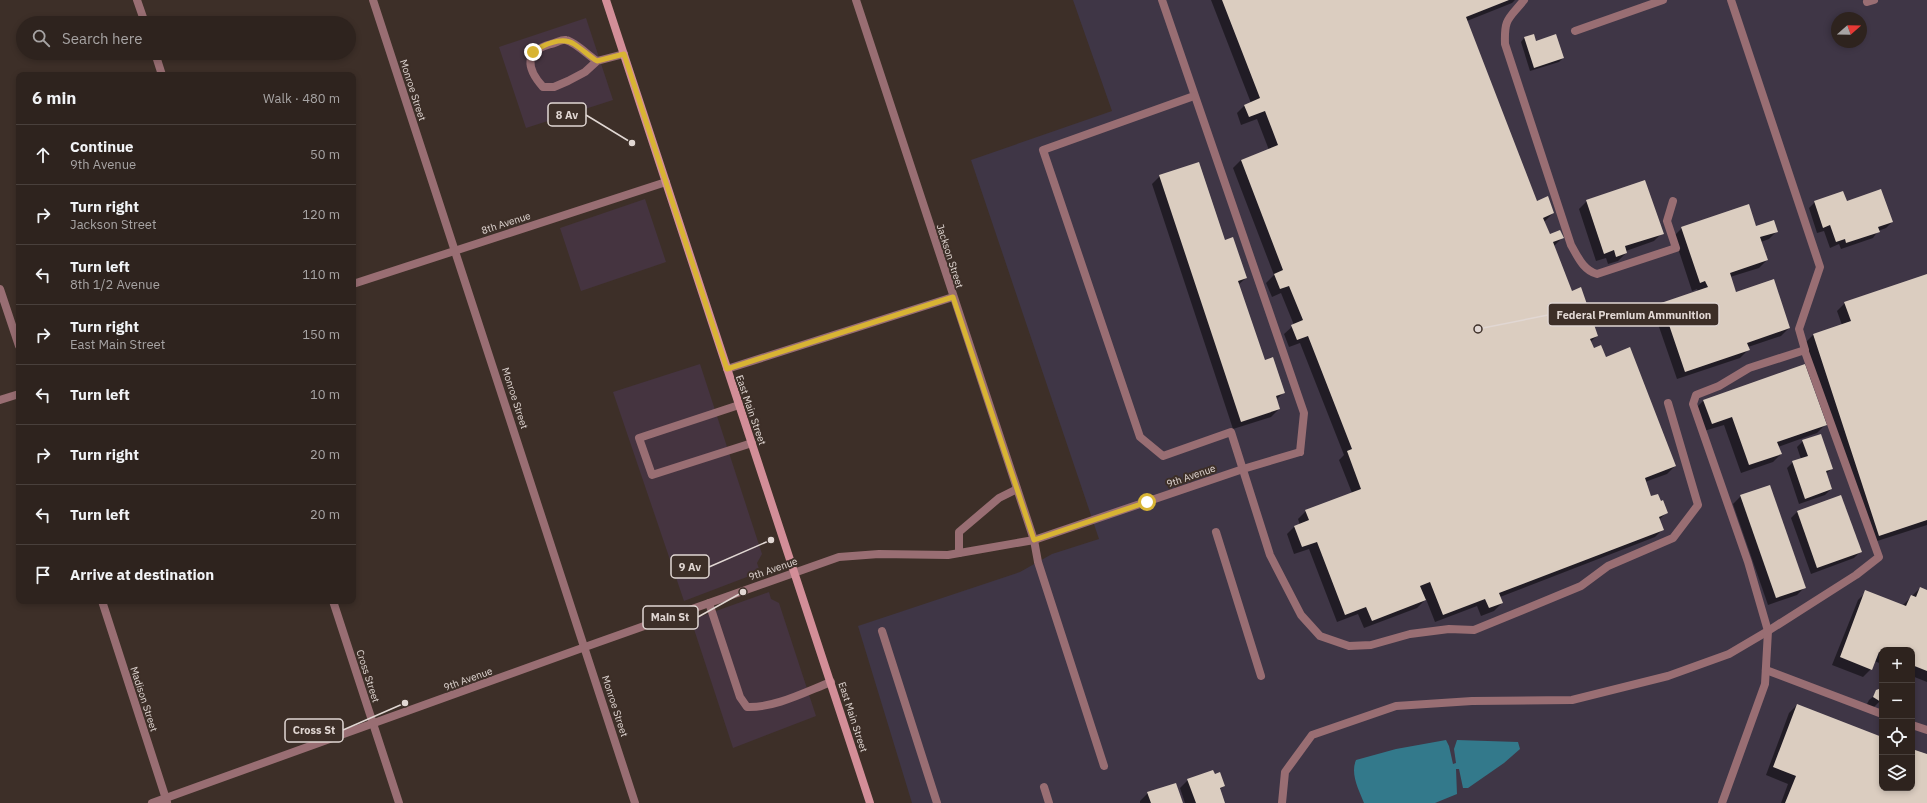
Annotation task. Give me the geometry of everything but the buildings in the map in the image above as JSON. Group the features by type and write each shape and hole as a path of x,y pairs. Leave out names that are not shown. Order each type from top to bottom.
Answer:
{"main road":[{"name":"East Main Street","path":"606,0 870,803"}],"street":[{"path":"137,0 143,16"},
{"name":"Monroe Street","path":"374,0 635,803"},
{"name":"Jackson Street","path":"856,0 1034,540 1041,573 1104,766"},
{"path":"1162,0 1194,96 1043,150 1140,437 1162,456 1232,432 1270,555 1300,615 1320,636 1348,646 1371,645 1410,634 1449,629 1474,630 1581,586 1608,566 1673,538 1698,505 1668,403"},
{"path":"1524,0 1506,20 1504,29 1505,44 1571,245 1583,265 1590,272 1597,274 1676,248 1667,221 1673,201"},
{"path":"1575,31 1663,0"},
{"path":"1282,803 1285,772 1312,735 1396,706 1472,701 1572,700 1668,676 1729,654 1856,575 1879,558 1804,349 1799,329 1820,268 1731,0"},
{"path":"597,61 585,54 574,43 565,40 542,46 533,52 530,61 535,78 543,87 554,87 585,72 597,61 624,54"},
{"path":"157,60 161,72"},
{"name":"9th Avenue","path":"152,803 167,801 372,724 839,557 879,554 948,555 1034,540 1244,469 1300,452 1304,413 1194,96"},
{"name":"8th Avenue","path":"356,283 666,182"},
{"path":"0,289 16,337"},
{"path":"727,369 953,297"},
{"path":"1722,803 1765,684 1768,631 1748,562 1693,404 1696,395 1720,386 1750,368 1804,349"},
{"path":"0,400 16,395"},
{"path":"739,405 639,438 652,475 752,443"},
{"path":"959,553 959,532 999,498 1017,489"},
{"path":"1216,532 1261,676"},
{"path":"709,603 740,697 747,707 757,707 788,698 830,682"},
{"name":"Madison Street","path":"103,604 167,801"},
{"name":"Cross Street","path":"334,604 399,803"},
{"path":"882,631 937,803"},
{"path":"1766,670 1879,713"},
{"path":"1915,726 1927,730"},
{"path":"1044,787 1049,803"}],"shaded area":[{"path":"1073,0 1927,0 1927,803 912,803 858,626 1020,572 1052,554 1099,539 971,160 1112,111"},
{"path":"586,18 613,100 526,128 499,47"},
{"path":"645,199 666,262 581,291 560,228"},
{"path":"700,364 762,554 757,563 760,572 684,601 613,392"},
{"path":"769,592 771,599 779,603 816,716 733,748 691,620"}],"water":[{"path":"1446,740 1453,764 1456,763 1454,749 1457,740 1518,742 1520,749 1504,763 1468,788 1463,788 1459,769 1456,769 1457,794 1435,803 1364,803 1354,771 1356,760 1396,749"}],"place":[{"name":"8 Av","path":"632,143"},
{"name":"Federal Premium Ammunition","path":"1478,329"},
{"name":"9 Av","path":"771,540"},
{"name":"Main St","path":"743,592"},
{"name":"Cross St","path":"405,703"}],"route":[{"path":"533,52 542,46 565,40 574,43 585,54 597,61 624,54 727,369 953,297 1034,540 1147,502"}]}
